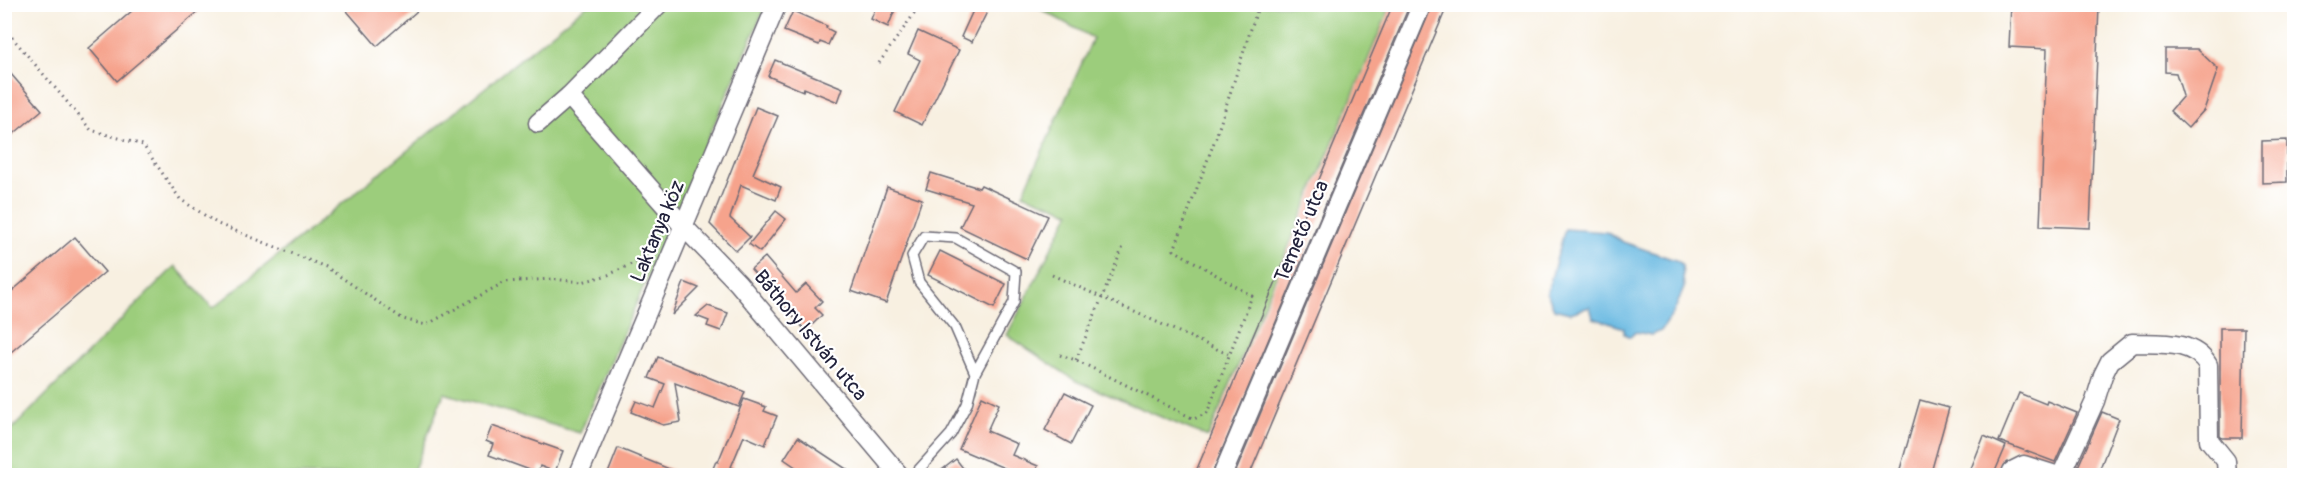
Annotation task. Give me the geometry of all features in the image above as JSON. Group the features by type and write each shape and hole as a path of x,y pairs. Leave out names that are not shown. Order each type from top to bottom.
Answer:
{"street":[{"path":"538,123 569,96 659,4"},
{"name":"Laktanya köz","path":"578,476 777,4"},
{"name":"Temető utca","path":"1222,476 1422,4"},
{"name":"Báthory István utca","path":"569,96 680,235 738,283 900,476"},
{"path":"2010,476 2012,471 2024,465 2060,476 2095,401 2110,361 2132,343 2187,347 2204,359 2208,366 2209,440 2226,461 2228,476"}],"lane":[{"path":"913,476 951,434 967,404 975,373 1014,302 1016,272 957,238 924,236 912,256 919,282 955,327 975,373"}],"path":[{"path":"879,63 921,4"},
{"path":"1060,355 1076,360 1194,418 1208,413 1228,354 1252,296 1174,250 1216,137 1259,4"},
{"path":"4,28 91,130 143,145 180,199 218,224 326,267 403,319 426,326 505,282 551,279 582,282 608,275 680,235"},
{"path":"1076,360 1124,247"},
{"path":"1052,275 1228,354"}],"green space":[{"path":"587,5 766,5 580,433 444,393 412,475 5,476 5,436 175,266 213,308"},
{"path":"1033,5 1391,5 1208,437 1076,381 1007,335 1070,212 1023,194 1093,38"}],"water":[{"path":"1565,229 1606,232 1623,242 1678,261 1682,265 1684,288 1674,312 1661,331 1651,335 1636,332 1630,337 1624,334 1624,328 1593,318 1590,307 1570,313 1554,309 1547,293"}],"building":[{"path":"140,4 207,4 117,81 89,48"},
{"path":"341,4 425,4 377,46"},
{"path":"877,4 890,4 896,7 888,27 871,19"},
{"path":"976,4 988,10 972,42 961,37"},
{"path":"1393,4 1410,4 1211,476 1194,476"},
{"path":"1433,4 1448,4 1249,476 1234,476"},
{"path":"2011,4 2099,6 2090,228 2040,226 2047,49 2009,47"},
{"path":"793,11 827,26 826,28 834,32 828,45 820,42 819,45 784,31"},
{"path":"918,31 959,50 922,125 895,112 920,60 908,54"},
{"path":"2165,49 2197,49 2218,69 2204,110 2188,128 2170,111 2183,96 2176,73 2165,72"},
{"path":"775,60 843,88 838,102 804,88 803,91 768,76"},
{"path":"4,66 42,110 4,142"},
{"path":"756,107 778,116 753,174 781,187 776,200 741,185 730,218 750,237 736,251 710,224"},
{"path":"2287,140 2287,182 2262,183 2262,141"},
{"path":"931,173 979,188 981,185 1048,216 1027,259 960,227 972,203 926,189"},
{"path":"887,187 922,199 886,303 851,291"},
{"path":"776,211 786,219 760,252 749,244"},
{"path":"75,237 105,272 4,358 4,298"},
{"path":"940,251 1006,284 994,308 928,275"},
{"path":"765,257 796,293 806,284 822,301 815,308 822,315 806,331 751,269"},
{"path":"684,282 699,288 672,315"},
{"path":"708,306 728,313 721,331 707,326 709,321 696,316"},
{"path":"2220,328 2244,328 2242,438 2222,438 2220,436"},
{"path":"658,357 745,392 739,407 675,383 681,422 663,425 631,412 636,401 655,408 665,384 649,378"},
{"path":"1065,392 1091,405 1071,444 1045,430"},
{"path":"2019,393 2077,413 2055,462 1999,441"},
{"path":"982,396 999,404 987,431 1017,444 1012,455 1038,466 1034,476 1023,476 959,449"},
{"path":"744,399 766,407 764,411 777,416 765,445 744,436 731,467 750,476 710,476 716,461 718,462"},
{"path":"1920,400 1949,408 1930,476 1898,476"},
{"path":"2102,412 2119,419 2097,476 2074,476"},
{"path":"492,426 563,451 555,472 540,466 538,473 489,455 493,444 486,441"},
{"path":"1984,436 2006,446 1993,476 1968,476"},
{"path":"798,437 857,476 809,476 784,459"},
{"path":"618,448 684,475 684,476 607,476"},
{"path":"956,459 969,476 934,476"}]}
